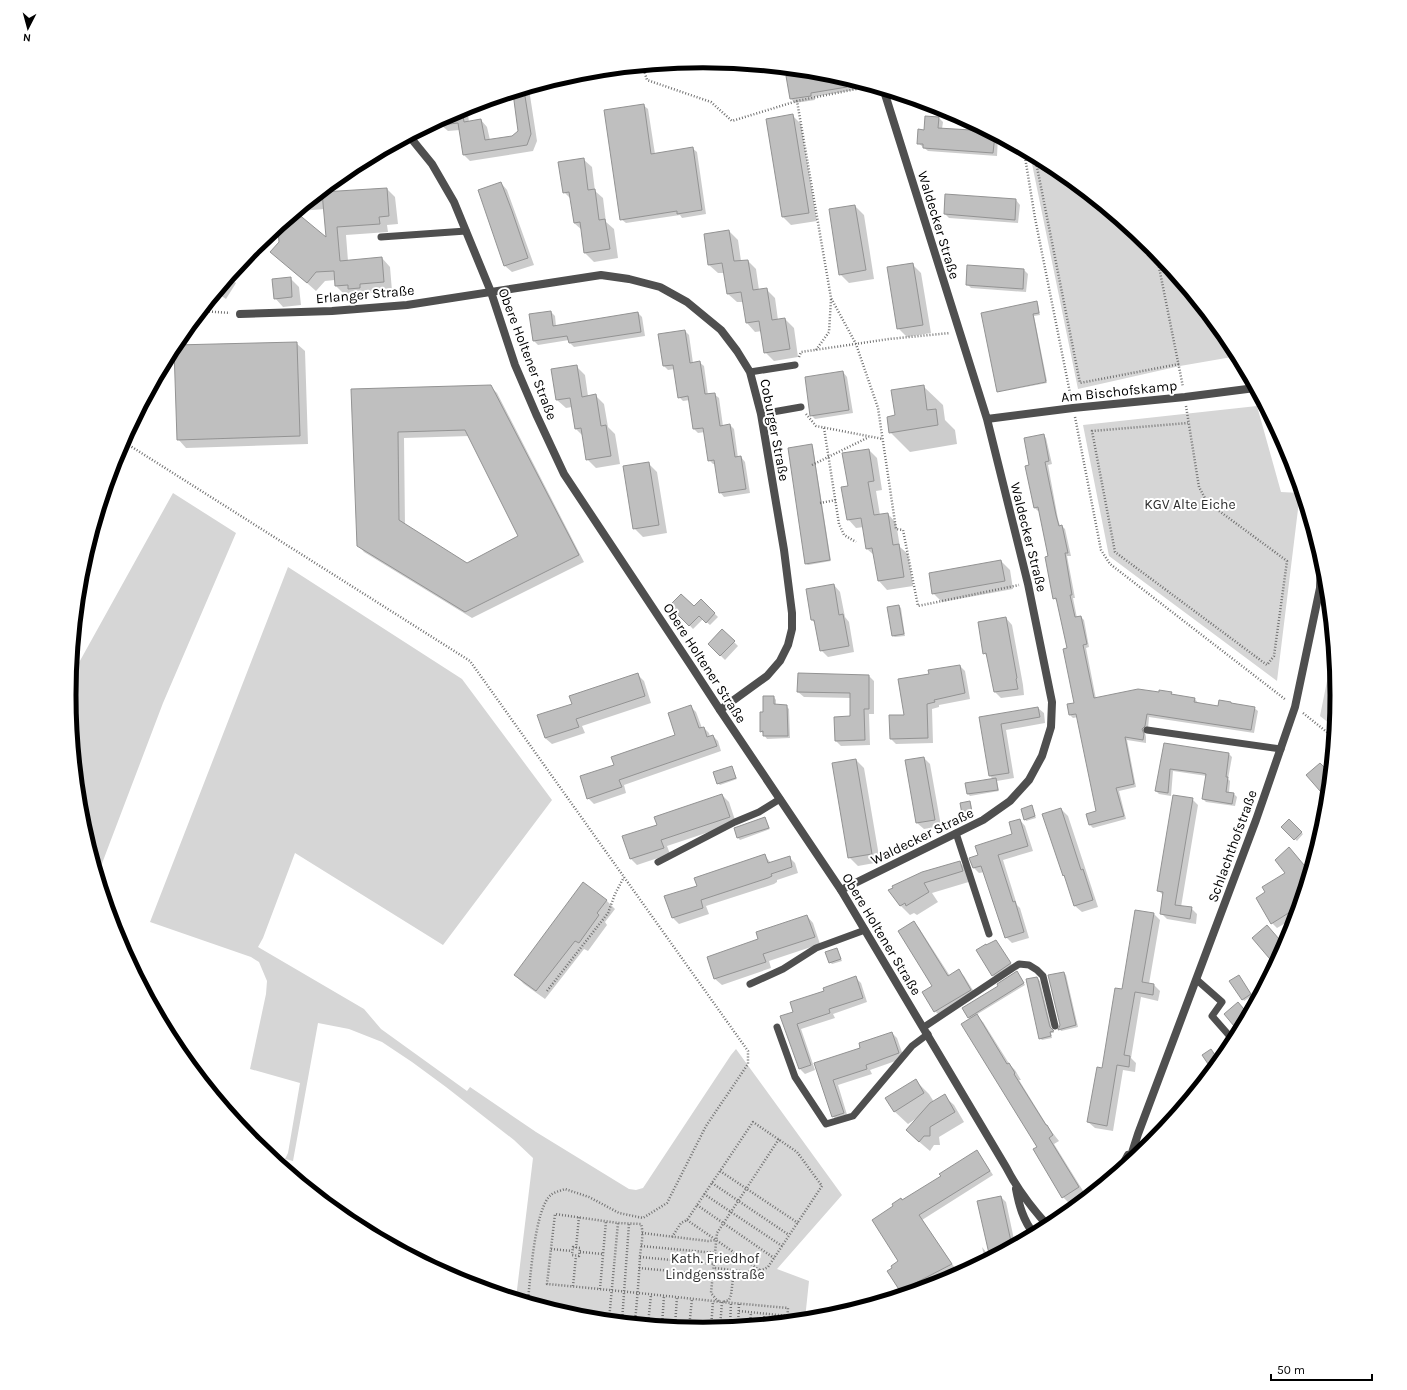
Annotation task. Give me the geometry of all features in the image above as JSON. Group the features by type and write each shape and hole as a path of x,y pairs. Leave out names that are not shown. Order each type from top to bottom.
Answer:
{"street":[{"name":"Waldecker Straße","path":"841,890 983,820 1010,801 1029,780 1042,756 1051,727 1052,702 1028,584 986,419 886,95"},
{"name":"Obere Holtener Straße","path":"413,140 432,164 454,202 491,292 515,365 564,474 841,890 1006,1166 1016,1186 1030,1206 1044,1221"},
{"name":"Coburger Straße","path":"491,292 601,276 629,279 660,287 687,302 721,330 737,351 750,372 761,414 784,550 792,613 792,629 788,645 783,655 767,676 720,710"},
{"name":"Erlanger Straße","path":"240,314 332,311 407,305 491,292"},
{"name":"Am Bischofskamp","path":"986,419 1250,389"},
{"name":"Schlachthofstraße","path":"1132,1152 1197,980 1295,707 1320,585"},
{"name":"Schlachthofstraße","path":"1128,1156 1138,1134"},
{"name":"Obere Holtener Straße","path":"1016,1186 1019,1205 1031,1229"}],"lane":[{"path":"382,237 466,231"},
{"path":"750,372 795,365"},
{"path":"761,414 801,407"},
{"path":"1147,730 1281,749"},
{"path":"658,862 735,822 759,812 780,799"},
{"path":"956,833 990,934"},
{"path":"750,984 783,970 816,948 866,930"},
{"path":"777,1027 795,1077 826,1124 853,1116 926,1031 1019,964 1029,965 1043,976 1055,1026"},
{"path":"1197,980 1222,1002 1212,1016 1229,1036"}],"path":[{"path":"644,71 647,80 711,102 732,121 797,101 861,88"},
{"path":"797,101 831,298 829,332 816,350"},
{"path":"1025,157 1035,218 1101,550 1110,564 1329,735"},
{"path":"1036,164 1080,384 1179,364 1159,264"},
{"path":"831,298 856,344 878,408 896,529 903,530 918,606 1028,584"},
{"path":"207,311 240,314"},
{"path":"795,365 801,352 960,332"},
{"path":"801,407 816,426 883,438"},
{"path":"1188,422 1199,487 1207,502 1287,561 1274,656 1267,665 1115,552 1092,431 1188,422"},
{"path":"824,428 839,524 844,535 856,542"},
{"path":"812,465 870,436"},
{"path":"129,445 470,661 748,1051 748,1064 706,1126 667,1203 642,1218 619,1213 589,1197 565,1189 550,1196 540,1212 531,1267 528,1297"},
{"path":"820,503 836,500"},
{"path":"547,991 608,913 615,894 624,877"},
{"path":"640,1258 714,1266 734,1270 762,1271 768,1267 822,1186 797,1152 753,1122 687,1220 681,1223 672,1237"},
{"path":"734,1270 731,1295 728,1300 722,1302 716,1299 711,1293 717,1233 779,1140"},
{"path":"720,1171 798,1222"},
{"path":"712,1183 789,1235"},
{"path":"704,1194 782,1246"},
{"path":"697,1205 774,1258"},
{"path":"635,1318 637,1293 639,1268 642,1234 641,1224 618,1223 555,1214 547,1284 612,1290 624,1292 637,1293 664,1296 677,1298 788,1308 788,1316 739,1311"},
{"path":"576,1248 579,1217"},
{"path":"687,1220 762,1271"},
{"path":"600,1289 606,1221"},
{"path":"609,1315 618,1223"},
{"path":"622,1317 629,1224"},
{"path":"642,1234 708,1241 716,1240"},
{"path":"641,1246 715,1253"},
{"path":"572,1251 572,1247 580,1248 580,1252"},
{"path":"551,1249 572,1251"},
{"path":"572,1251 572,1255 576,1256"},
{"path":"580,1252 603,1254"},
{"path":"576,1256 580,1256 580,1252"},
{"path":"573,1286 576,1256"},
{"path":"639,1268 713,1275"},
{"path":"648,1320 651,1295"},
{"path":"662,1321 664,1296"},
{"path":"675,1321 677,1298"},
{"path":"690,1322 692,1299"},
{"path":"711,1322 713,1301"},
{"path":"720,1322 722,1302"},
{"path":"730,1321 731,1303"},
{"path":"738,1321 739,1304"},
{"path":"750,1320 751,1313"},
{"path":"764,1314 764,1319"}],"green space":[{"path":"1031,161 1085,198 1117,224 1147,252 1201,313 1231,357 1180,366 1078,389"},
{"name":"KGV Alte Eiche","path":"1257,406 1281,492 1297,493 1299,500 1277,681 1109,556 1083,425"},
{"path":"173,493 236,533 163,703 101,867 89,817 82,777 76,695 77,665"},
{"name":"Kath. Friedhof Lindgensstraße","path":"288,567 462,679 552,800 443,945 295,853 263,938 258,947 364,1009 381,1029 467,1091 470,1087 536,1132 629,1189 636,1190 643,1188 736,1049 842,1195 777,1269 809,1281 806,1313 745,1321 662,1321 622,1317 581,1310 541,1301 517,1293 533,1158 514,1140 412,1062 382,1042 349,1029 318,1023 293,1161 285,1159 288,1153 300,1083 250,1069 266,994 267,981 259,962 251,957 150,922"},
{"path":"1329,669 1329,723 1320,716"}],"building":[{"path":"795,75 826,80 847,85 847,87 811,93 811,96 790,99 786,76"},
{"path":"525,94 531,134 527,145 463,155 458,123 445,124 463,116 464,122 481,119 485,140 512,136 518,131 514,97"},
{"path":"644,104 651,154 693,147 702,210 677,214 677,211 620,220 604,110"},
{"path":"793,114 809,213 782,217 766,119"},
{"path":"925,116 939,117 938,128 975,130 994,140 993,153 923,148 923,144 917,144 918,129 924,130"},
{"path":"584,158 588,190 595,189 599,220 605,219 610,249 584,253 580,222 574,223 569,192 563,193 558,162"},
{"path":"501,182 528,258 504,266 478,190"},
{"path":"387,188 389,216 379,217 380,224 337,227 340,261 382,257 384,282 360,284 360,288 348,289 348,285 335,286 334,271 316,272 307,283 270,252 279,242 278,235 300,216 326,237 323,198 331,191"},
{"path":"945,194 1016,199 1015,220 944,214"},
{"path":"855,205 866,270 839,275 829,209"},
{"path":"729,230 734,261 748,260 753,290 767,288 772,320 785,318 790,349 764,353 759,321 746,323 741,292 727,294 722,263 708,265 704,234"},
{"path":"913,263 923,325 897,329 887,267"},
{"path":"967,265 1024,269 1023,289 966,285"},
{"path":"291,277 292,297 274,299 272,279"},
{"path":"1037,301 1039,313 1033,314 1046,382 997,392 981,313"},
{"path":"551,311 553,326 638,312 641,332 569,343 567,336 533,341 529,314"},
{"path":"685,330 690,363 700,361 705,394 715,393 720,426 730,424 735,457 741,456 746,489 719,493 714,460 708,461 703,428 693,429 688,396 678,398 673,365 663,366 658,334"},
{"path":"297,342 300,436 177,440 174,359 184,345"},
{"path":"577,365 582,397 596,394 601,426 606,425 611,456 586,460 581,428 575,429 570,398 556,400 551,369"},
{"path":"843,371 849,410 810,416 805,377"},
{"path":"491,385 579,555 465,612 357,546 351,389","holes":["465,430 518,536 467,563 399,520 398,432"]},
{"path":"924,385 927,410 936,409 938,425 889,433 887,417 895,415 891,390"},
{"path":"1044,434 1049,461 1045,462 1056,515 1059,526 1062,525 1068,553 1065,553 1072,595 1070,595 1075,617 1081,616 1087,644 1083,645 1094,698 1138,689 1159,692 1159,690 1172,692 1171,694 1195,698 1194,702 1218,706 1219,700 1255,707 1251,730 1147,714 1145,726 1142,729 1144,734 1143,740 1125,737 1134,784 1116,788 1124,816 1089,825 1086,814 1096,811 1076,714 1069,715 1067,704 1074,703 1063,649 1067,648 1056,598 1053,599 1045,557 1048,556 1038,507 1034,508 1025,466 1029,465 1024,438"},
{"path":"812,444 830,560 805,564 788,448"},
{"path":"869,449 874,481 868,482 874,515 888,513 893,545 899,544 904,577 878,581 872,548 866,549 861,518 847,520 841,487 848,486 842,453"},
{"path":"649,462 659,525 633,529 623,466"},
{"path":"1001,560 1005,581 932,594 929,573"},
{"path":"834,584 839,615 843,614 849,646 820,651 814,620 811,620 806,589"},
{"path":"681,594 694,606 701,599 715,613 706,623 699,616 689,626 669,606"},
{"path":"899,605 904,634 892,636 887,607"},
{"path":"1006,617 1018,689 994,692 986,653 983,654 978,622"},
{"path":"722,629 735,641 720,656 708,644"},
{"path":"960,665 965,693 934,700 935,702 927,704 928,738 890,739 889,715 904,715 898,679 929,674 928,670"},
{"path":"638,673 645,696 576,719 579,727 545,738 537,715 572,704 569,696"},
{"path":"798,673 869,675 869,709 864,709 865,740 835,741 834,717 850,716 850,693 797,692"},
{"path":"763,696 774,696 774,704 787,705 788,736 763,736 763,731 760,732 760,712 763,712"},
{"path":"691,705 699,728 704,727 707,737 713,735 717,746 619,780 622,787 587,799 580,776 614,765 611,757 675,735 668,713"},
{"path":"1038,707 1040,717 1001,724 1009,773 989,776 979,717"},
{"path":"1164,743 1229,753 1226,792 1234,793 1232,804 1202,799 1206,774 1202,773 1170,769 1168,793 1155,791"},
{"path":"924,757 935,820 916,823 905,760"},
{"path":"856,759 872,854 848,858 832,763"},
{"path":"1320,763 1326,769 1322,793 1306,775"},
{"path":"732,766 736,778 717,784 713,772"},
{"path":"996,778 998,790 967,794 965,783"},
{"path":"722,794 730,817 661,840 664,848 630,859 622,836 657,825 654,817"},
{"path":"1173,795 1193,798 1175,905 1192,907 1190,919 1160,914 1163,892 1157,891"},
{"path":"970,801 972,813 962,814 960,803"},
{"path":"1032,805 1035,816 1024,820 1021,809"},
{"path":"1061,808 1081,870 1083,869 1093,900 1074,906 1042,814"},
{"path":"765,817 769,828 737,838 734,828"},
{"path":"1020,819 1028,846 998,855 1013,902 1015,901 1024,932 1005,938 981,866 973,868 969,858 978,855 975,846 1012,834 1009,822"},
{"path":"1289,819 1302,832 1294,840 1281,827"},
{"path":"1289,847 1306,867 1292,911 1271,924 1256,898 1265,892 1262,887 1285,873 1275,860"},
{"path":"765,854 768,863 790,856 792,867 771,874 772,876 768,878 701,900 703,908 672,918 664,896 697,886 694,878"},
{"path":"960,861 963,871 924,883 929,892 906,906 905,903 900,906 888,890 893,888 892,886 922,872"},
{"path":"583,882 607,900 597,913 599,915 579,943 575,941 536,991 514,975"},
{"path":"1135,910 1154,913 1142,982 1154,984 1153,995 1135,992 1124,1055 1130,1056 1129,1067 1117,1065 1107,1126 1087,1122 1097,1067 1102,1068 1115,988 1122,989"},
{"path":"807,915 815,937 763,954 766,962 714,979 707,957 758,939 756,932"},
{"path":"914,921 948,976 959,969 971,990 934,1012 922,992 932,986 898,931"},
{"path":"1267,925 1280,941 1271,961 1252,938"},
{"path":"996,940 1011,963 992,976 976,950"},
{"path":"837,948 841,959 829,963 825,952"},
{"path":"1017,971 1024,983 968,1018 962,1008 998,986 997,984"},
{"path":"1064,972 1076,1025 1058,1030 1060,1025 1048,975"},
{"path":"1239,975 1251,994 1242,1000 1229,981"},
{"path":"856,976 863,998 829,1009 830,1013 797,1024 811,1065 799,1069 780,1016 793,1012 790,1002 824,991 823,988"},
{"path":"1037,977 1050,1027 1054,1031 1050,1032 1051,1036 1039,1039 1026,979"},
{"path":"1238,1002 1245,1010 1235,1027 1224,1014"},
{"path":"977,1014 1053,1135 1049,1138 1079,1187 1062,1198 1033,1149 1037,1147 961,1024"},
{"path":"892,1032 899,1053 866,1065 867,1069 833,1080 844,1113 832,1117 814,1063 860,1048 859,1043"},
{"path":"1211,1049 1216,1056 1209,1066 1202,1055"},
{"path":"916,1079 924,1093 894,1112 885,1098"},
{"path":"945,1094 955,1112 930,1127 930,1136 924,1136 919,1142 906,1130 930,1103"},
{"path":"977,1150 990,1171 919,1215 952,1264 900,1291 887,1271 898,1261 872,1220 893,1206 892,1204 901,1198 902,1200 941,1176 939,1174"},
{"path":"1001,1196 1011,1241 989,1253 977,1201"}]}
